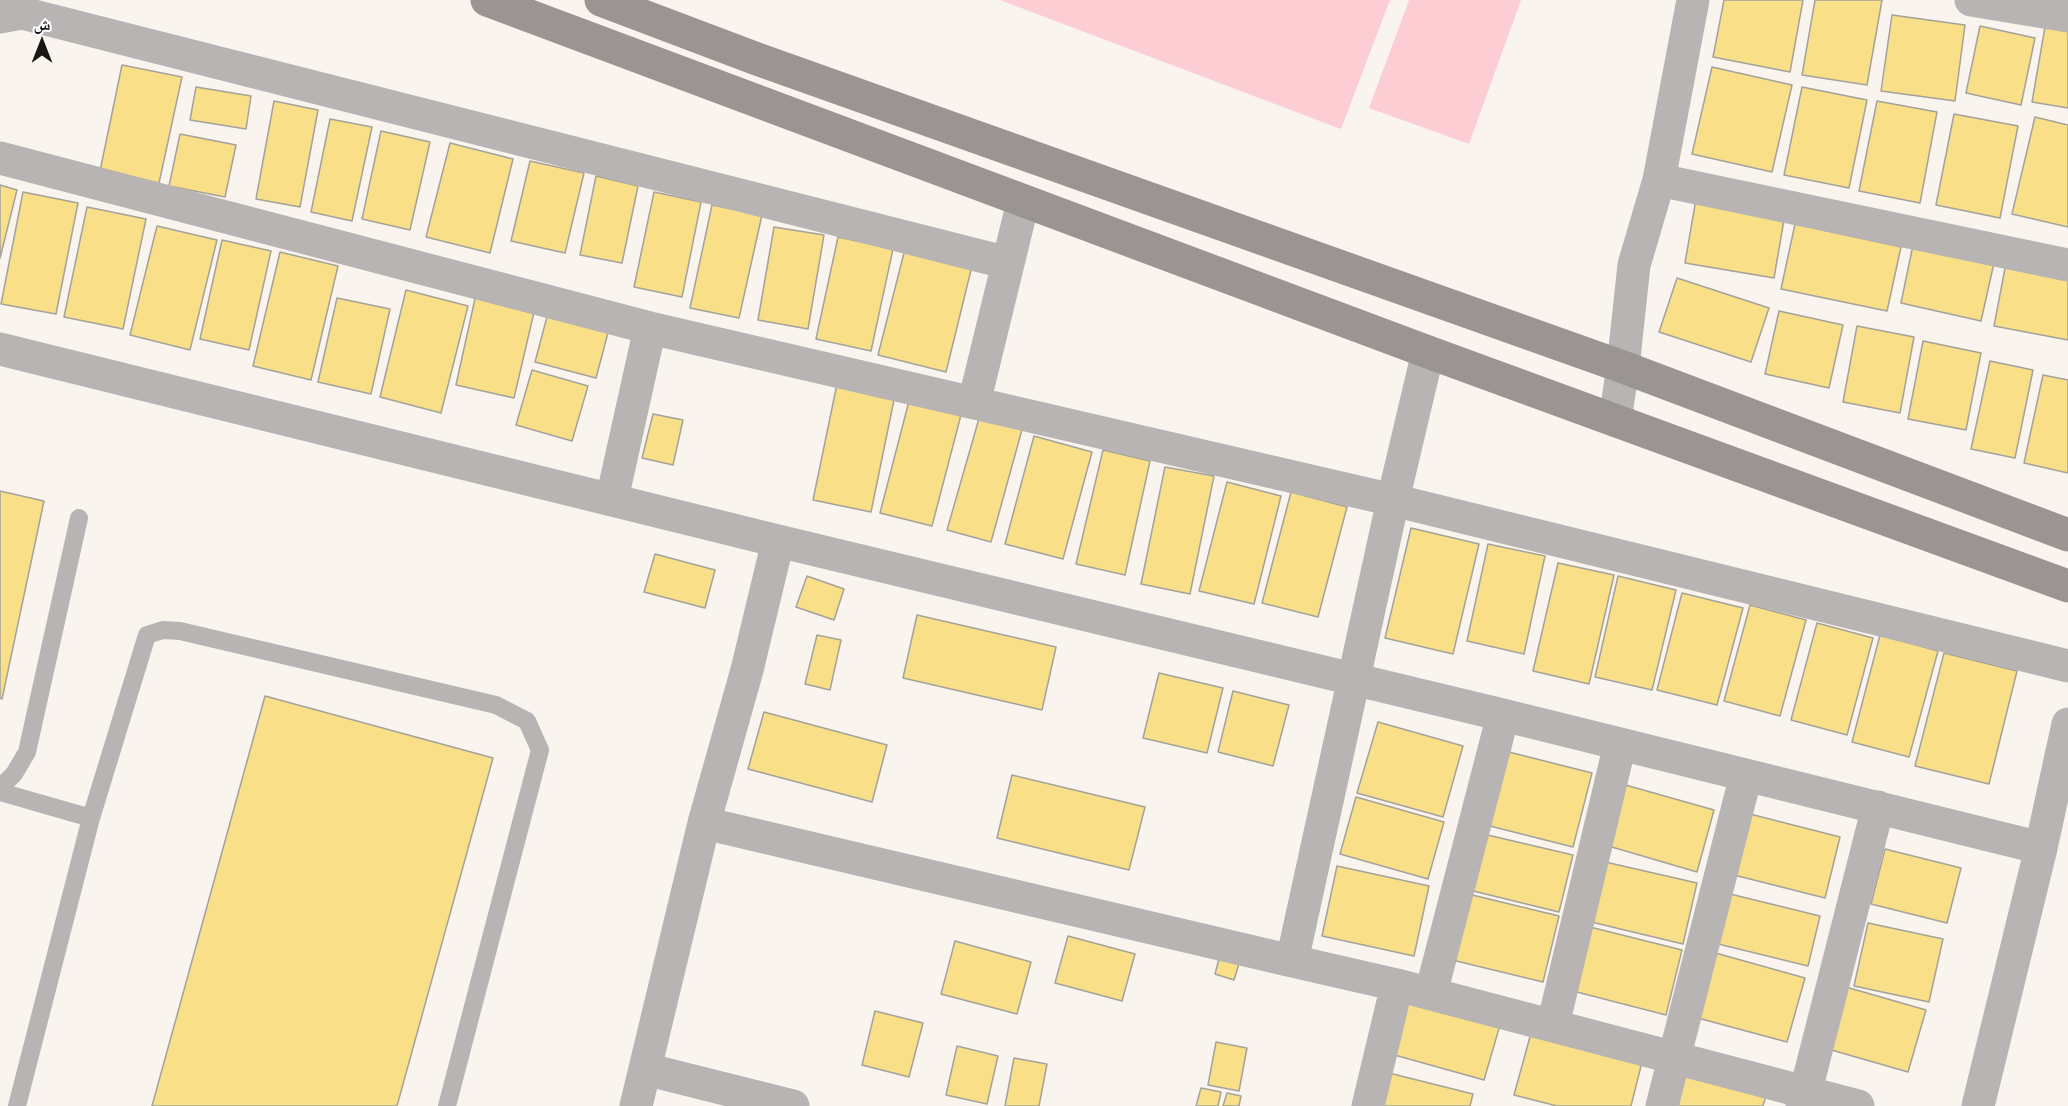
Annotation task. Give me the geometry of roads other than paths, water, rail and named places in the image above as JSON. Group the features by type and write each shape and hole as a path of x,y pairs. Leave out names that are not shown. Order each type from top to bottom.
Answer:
{"main road":[{"path":"487,0 1023,202 2068,586"},
{"path":"601,0 768,63 1623,367 2068,536"}],"street":[{"path":"1615,420 1634,265 1659,180 1692,0"},
{"path":"1987,2 2068,16"},
{"path":"0,17 22,13 1008,263"},
{"path":"0,158 650,328 1393,501 2068,666"},
{"path":"1659,180 2068,265"},
{"path":"974,403 1023,202"},
{"path":"612,499 650,328"},
{"path":"0,349 2041,848"},
{"path":"1292,961 1428,352"},
{"path":"636,1106 704,823 747,670 778,541"},
{"path":"1431,993 1503,715"},
{"path":"1977,1106 2041,848 2068,724"},
{"path":"1553,1025 1620,744"},
{"path":"1662,1106 1746,775"},
{"path":"1803,1100 1878,807"},
{"path":"704,823 1431,993 1674,1056 1803,1100 1858,1106"},
{"path":"1368,1106 1397,985"},
{"path":"645,1069 793,1106"}],"lane":[{"path":"79,518 27,752 14,774 0,790 91,818"},
{"path":"17,1106 91,818 147,635 163,630 180,631 496,705 527,721 540,750 447,1106"}]}
